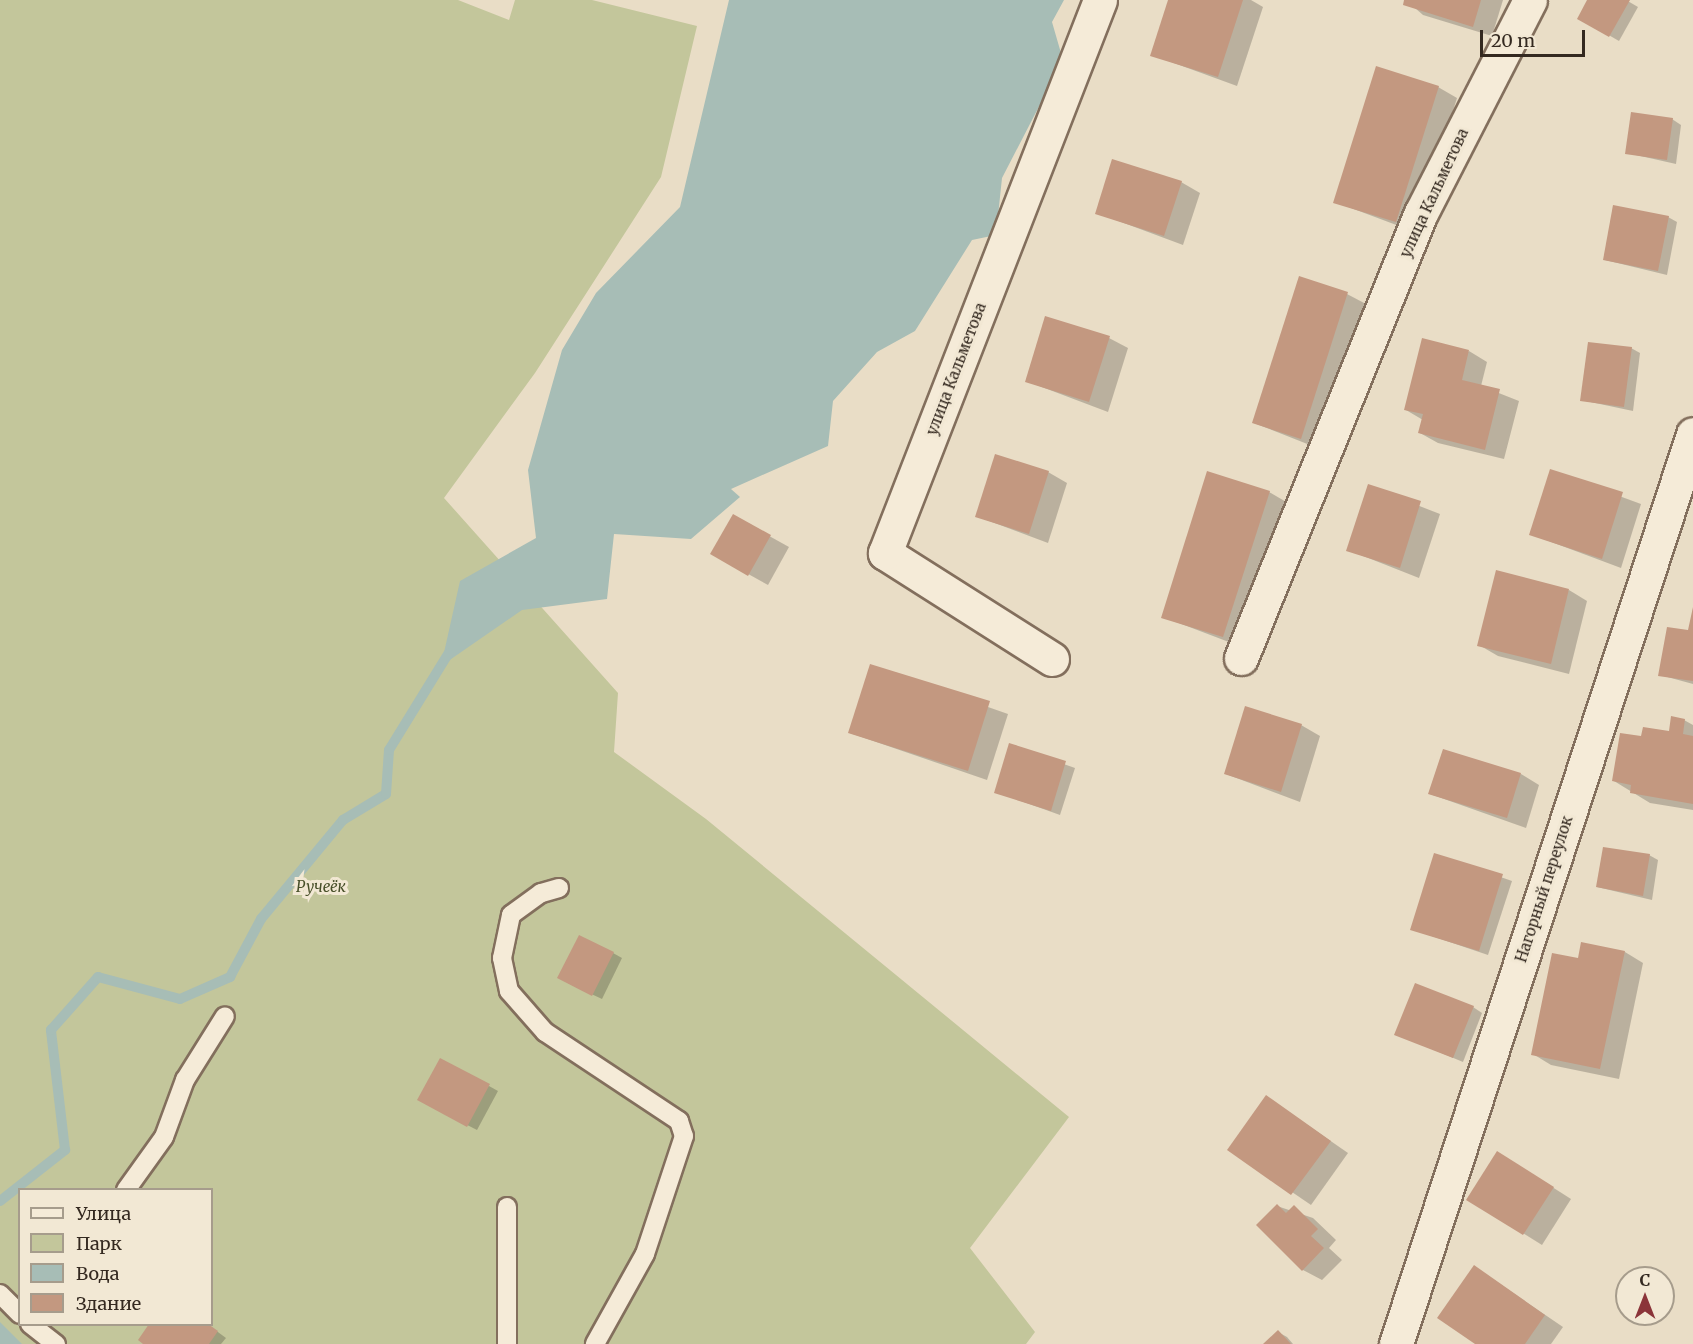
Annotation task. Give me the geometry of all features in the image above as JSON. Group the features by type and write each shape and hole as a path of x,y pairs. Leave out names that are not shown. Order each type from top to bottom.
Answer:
{"street":[{"name":"улица Кальметова","path":"1053,659 885,553 1100,0"},
{"name":"улица Кальметова","path":"1241,658 1421,213 1530,0"},
{"name":"Нагорный переулок","path":"1396,1344 1693,434"}],"lane":[{"path":"560,888 541,893 511,915 502,958 509,991 545,1032 679,1121 684,1136 645,1254 595,1344"},
{"path":"127,1188 164,1137 185,1080 225,1016"},
{"path":"507,1207 507,1344"},
{"path":"0,1294 18,1312"},
{"path":"36,1327 56,1344"}],"green space":[{"name":"Ручеёк","path":"0,0 458,0 509,20 515,0 592,0 697,26 661,177 535,373 444,498 618,693 614,752 706,819 1069,1117 970,1248 1035,1332 1026,1344 0,1344"}],"water":[{"path":"729,0 1064,0 1052,22 1063,60 1002,178 996,235 972,240 915,331 877,352 833,401 828,446 731,489 740,497 691,539 614,534 607,599 522,610 441,666 460,581 536,538 528,470 562,350 596,293 680,207"},
{"path":"0,1322 22,1344 0,1344"}],"building":[{"path":"1168,0 1243,0 1218,77 1150,56"},
{"path":"1404,0 1481,0 1473,27 1403,5"},
{"path":"1587,0 1630,0 1609,37 1577,19"},
{"path":"1376,66 1439,86 1396,222 1333,203"},
{"path":"1631,112 1673,118 1667,160 1625,154"},
{"path":"1112,159 1182,181 1164,236 1095,214"},
{"path":"1613,205 1669,216 1658,271 1603,260"},
{"path":"1299,276 1348,292 1301,439 1252,423"},
{"path":"1045,316 1110,336 1089,402 1025,382"},
{"path":"1422,338 1469,350 1462,380 1500,389 1485,450 1418,433 1423,414 1404,410"},
{"path":"1588,342 1632,347 1624,407 1580,401"},
{"path":"995,454 1049,471 1029,534 975,517"},
{"path":"1550,469 1623,492 1602,559 1529,535"},
{"path":"1207,471 1270,491 1223,637 1161,618"},
{"path":"1368,484 1421,501 1400,568 1346,551"},
{"path":"733,514 771,535 748,576 710,554"},
{"path":"1496,570 1569,589 1551,664 1477,646"},
{"path":"1693,607 1693,681 1658,676 1667,627 1688,630"},
{"path":"870,664 990,701 968,771 848,733"},
{"path":"1245,706 1302,724 1281,792 1224,774"},
{"path":"1671,716 1685,719 1683,734 1693,736 1693,804 1630,793 1631,785 1612,781 1620,733 1641,736 1643,727 1669,731"},
{"path":"1009,743 1066,761 1051,811 994,793"},
{"path":"1443,749 1521,773 1507,818 1428,794"},
{"path":"1603,847 1650,854 1643,896 1596,887"},
{"path":"1434,853 1503,874 1479,951 1410,930"},
{"path":"579,935 614,952 592,996 557,978"},
{"path":"1581,942 1625,951 1600,1069 1531,1055 1552,953 1578,958"},
{"path":"1415,983 1474,1006 1453,1058 1394,1035"},
{"path":"440,1058 490,1084 467,1127 417,1100"},
{"path":"1266,1095 1331,1141 1291,1195 1227,1150"},
{"path":"1497,1151 1554,1187 1523,1235 1466,1200"},
{"path":"1277,1204 1286,1213 1294,1205 1318,1229 1311,1236 1324,1248 1302,1271 1256,1225"},
{"path":"1474,1265 1545,1315 1525,1344 1475,1344 1437,1318"},
{"path":"148,1326 211,1326 218,1331 209,1344 143,1344 138,1340"},
{"path":"1278,1330 1291,1344 1263,1344"}],"waterway":[{"path":"0,1201 65,1150 51,1030 98,977 180,999 230,977 261,919 343,820 386,794 389,750 448,654"}]}
